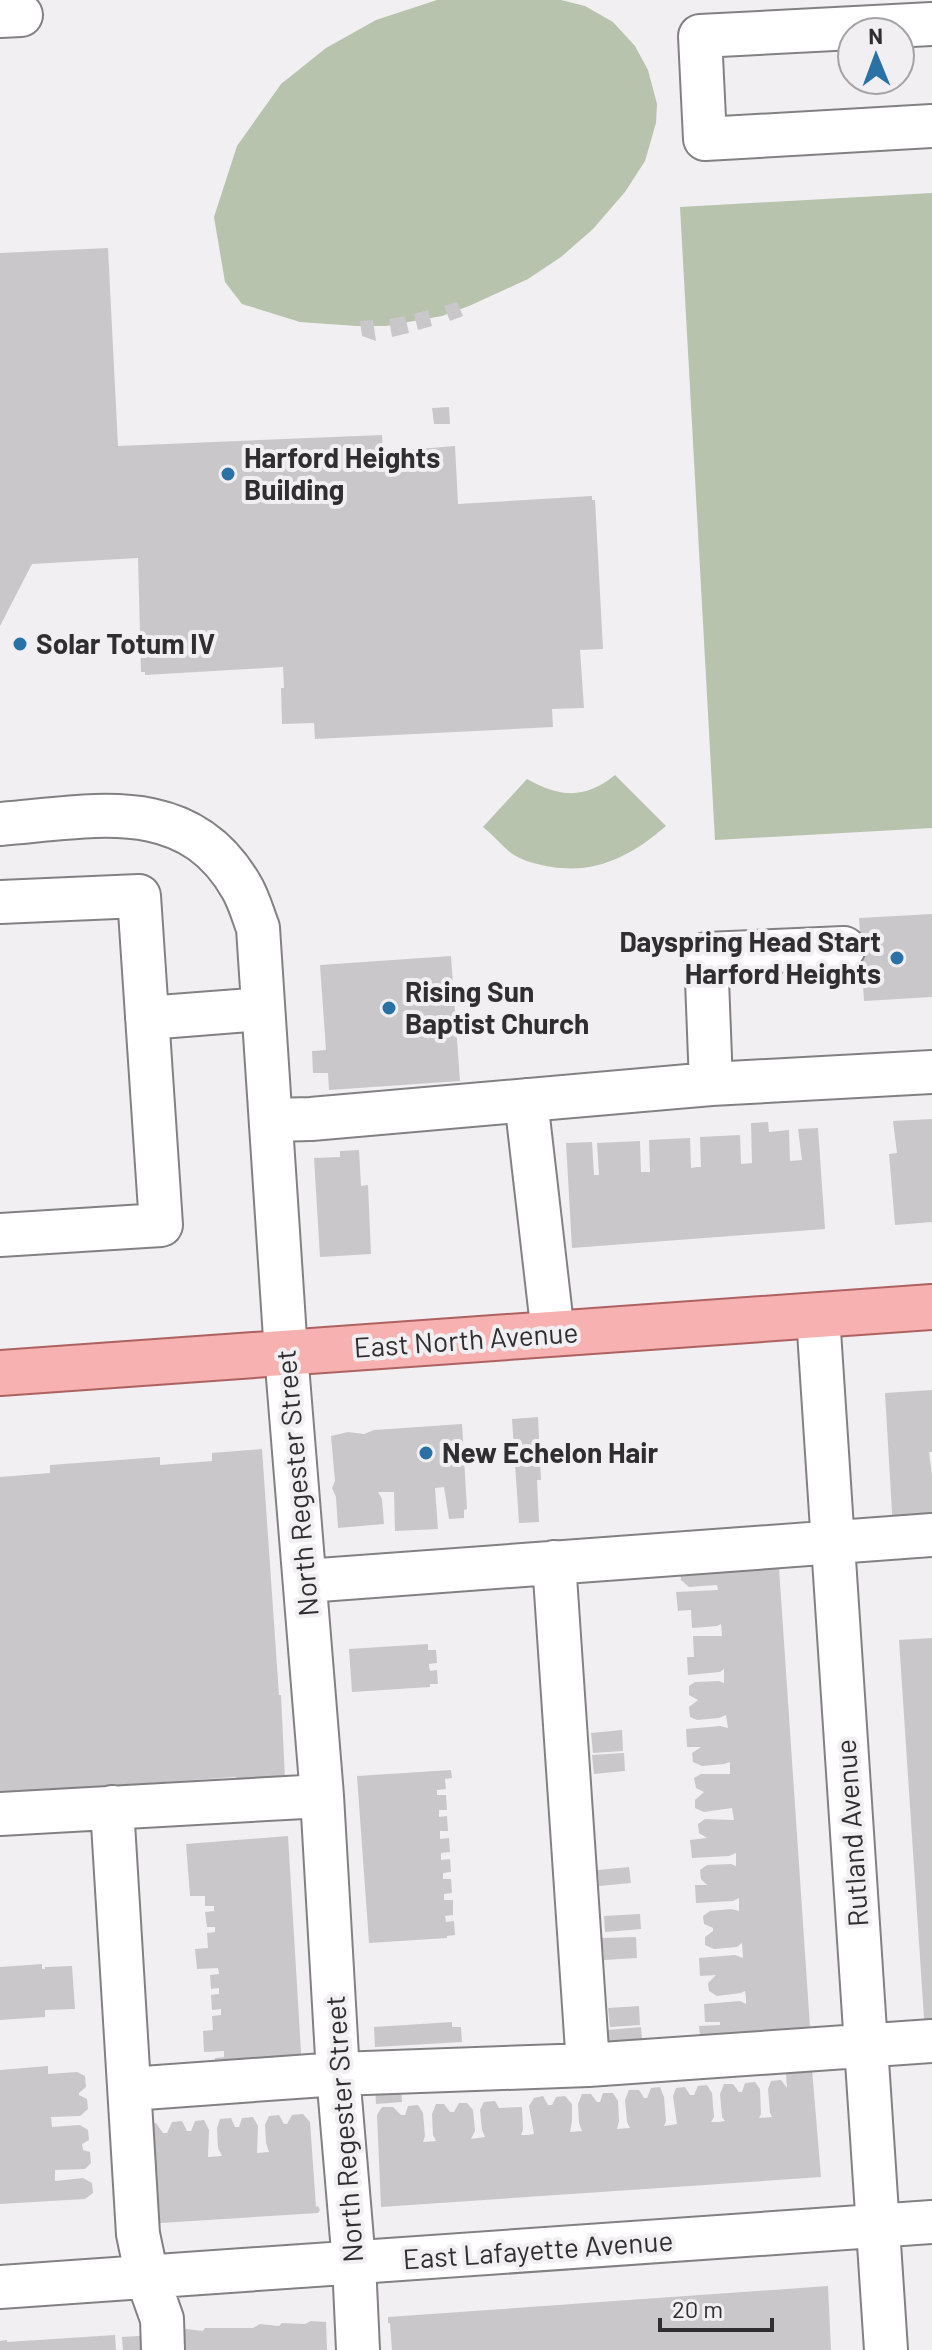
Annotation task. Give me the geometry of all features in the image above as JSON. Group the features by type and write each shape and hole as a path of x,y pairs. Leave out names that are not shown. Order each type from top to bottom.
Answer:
{"main road":[{"name":"East North Avenue","path":"0,1373 932,1307"}],"street":[{"path":"932,24 700,36 705,139 932,126"},
{"name":"North Regester Street","path":"0,824 124,815 155,820 189,833 221,858 243,889 258,928 286,1353 322,1796 358,2350"},
{"path":"0,902 139,896 161,1225 0,1235"},
{"path":"711,1084 706,954 844,948"},
{"path":"147,1018 263,1009"},
{"path":"271,1120 711,1084 932,1072"},
{"path":"526,1100 553,1334"},
{"name":"Rutland Avenue","path":"818,1316 886,2350"},
{"path":"306,1581 932,1535"},
{"path":"554,1562 588,2065"},
{"path":"0,1814 322,1796"},
{"path":"112,1807 138,2234 147,2277 162,2319 163,2350"},
{"path":"130,2089 338,2074 588,2065 932,2041"},
{"name":"East Lafayette Avenue","path":"0,2287 932,2222"}],"green space":[{"path":"437,0 561,0 585,6 613,22 635,46 648,70 657,104 656,123 645,161 625,192 593,229 561,257 528,279 442,316 386,326 356,326 300,322 242,304 225,282 214,217 237,146 281,84 326,48 376,20"},
{"path":"932,193 932,828 715,840 680,207"},
{"path":"615,775 666,826 640,846 614,860 584,868 536,864 511,853 483,827 527,779 550,789 572,793 593,789"}],"building":[{"name":"Harford Heights Building","path":"108,248 118,446 382,435 383,452 455,446 458,504 592,496 595,500 603,649 580,650 584,708 552,709 553,727 315,739 314,723 282,724 283,667 145,675 141,672 138,558 32,564 0,626 0,253"},
{"path":"457,302 463,316 450,321 444,306"},
{"path":"428,310 432,326 418,330 414,314"},
{"path":"405,316 409,333 392,337 389,319"},
{"path":"373,320 376,341 362,336 360,321"},
{"path":"449,407 450,424 434,424 432,408"},
{"name":"Dayspring Head Start Harford Heights","path":"932,914 932,997 864,1001 859,918"},
{"name":"Rising Sun Baptist Church","path":"451,956 460,1081 329,1090 328,1073 313,1073 312,1051 326,1050 320,965"},
{"path":"932,1119 932,1222 895,1225 889,1154 897,1153 893,1121"},
{"path":"768,1122 769,1132 789,1130 790,1161 802,1160 798,1129 818,1128 825,1229 572,1248 566,1143 592,1142 594,1175 599,1175 597,1143 640,1141 641,1172 650,1172 649,1140 690,1138 691,1168 701,1167 700,1137 740,1135 741,1164 752,1163 751,1123"},
{"path":"359,1150 361,1186 368,1185 371,1254 320,1257 314,1158 340,1157 340,1151"},
{"path":"932,1390 932,1452 929,1452 932,1518 893,1529 885,1393"},
{"path":"538,1417 539,1522 519,1523 512,1419"},
{"path":"462,1424 467,1509 464,1510 464,1518 449,1519 444,1487 435,1488 438,1529 395,1531 394,1492 378,1492 382,1499 384,1524 338,1528 336,1497 332,1488 335,1481 331,1436 348,1432 364,1434 374,1430"},
{"path":"262,1449 285,1779 236,1783 236,1777 19,1792 0,1798 0,1477 50,1473 50,1465 160,1457 160,1465 212,1461 212,1453"},
{"path":"778,1553 811,2042 701,2045 699,2026 720,2025 720,2022 705,2022 704,2004 740,2001 746,2004 746,1998 745,1991 717,1996 709,1991 708,1983 716,1975 700,1976 699,1958 735,1955 743,1958 742,1943 737,1947 714,1949 705,1945 705,1937 713,1928 704,1924 703,1916 710,1911 739,1911 739,1898 696,1903 695,1885 707,1885 701,1879 700,1870 707,1865 736,1866 736,1853 692,1858 690,1840 707,1838 699,1833 698,1824 705,1819 734,1820 732,1808 704,1812 695,1808 695,1800 704,1792 696,1788 694,1778 701,1774 730,1774 730,1762 702,1766 693,1762 692,1753 701,1747 687,1747 686,1729 728,1728 726,1715 697,1720 690,1717 689,1707 698,1700 689,1695 689,1686 695,1682 724,1683 724,1669 688,1675 687,1657 694,1657 693,1636 722,1636 721,1624 692,1628 691,1610 678,1611 676,1592 718,1590 717,1585 689,1587 681,1580 680,1571"},
{"path":"932,1638 932,2033 925,2033 899,1640"},
{"path":"428,1644 428,1650 436,1650 437,1663 429,1666 430,1671 437,1670 438,1684 352,1692 349,1649"},
{"path":"622,1730 623,1751 593,1753 591,1733"},
{"path":"624,1753 625,1771 594,1774 592,1755"},
{"path":"451,1770 452,1778 445,1779 446,1789 437,1790 437,1795 446,1795 447,1810 439,1810 439,1817 447,1816 448,1831 440,1831 440,1839 449,1838 450,1852 441,1853 441,1860 450,1859 451,1872 443,1873 443,1879 451,1879 452,1893 444,1894 444,1900 453,1900 453,1915 445,1916 446,1922 454,1921 455,1935 369,1943 357,1776"},
{"path":"288,1836 302,2068 215,2072 215,2058 224,2057 224,2051 204,2052 203,2031 213,2030 212,2016 221,2015 221,2009 212,2010 211,1995 219,1994 219,1988 211,1989 210,1975 219,1974 218,1968 197,1969 195,1949 208,1948 207,1933 215,1932 215,1927 207,1927 205,1912 214,1911 214,1906 205,1906 205,1896 190,1896 186,1844"},
{"path":"629,1867 631,1883 599,1886 598,1870"},
{"path":"640,1914 641,1929 605,1932 604,1916"},
{"path":"636,1937 637,1958 604,1960 602,1938"},
{"path":"42,1964 42,1969 72,1966 75,2009 45,2010 45,2017 0,2020 0,1967"},
{"path":"639,2006 640,2025 610,2027 608,2008"},
{"path":"452,2022 452,2027 461,2027 462,2042 375,2047 374,2027"},
{"path":"641,2027 643,2051 608,2053 607,2030"},
{"path":"811,2057 821,2177 381,2207 377,2115 382,2107 393,2107 405,2115 408,2106 418,2105 423,2113 423,2142 436,2141 432,2114 436,2104 444,2104 450,2112 454,2112 459,2103 467,2103 473,2110 475,2131 471,2139 485,2137 480,2110 484,2102 495,2101 499,2108 522,2107 521,2135 528,2135 534,2134 529,2106 534,2098 543,2096 548,2105 552,2105 556,2097 565,2096 572,2104 570,2132 582,2131 578,2104 582,2094 591,2094 600,2102 603,2093 613,2093 618,2101 617,2129 630,2128 625,2100 629,2090 639,2090 647,2098 651,2088 660,2087 664,2097 664,2126 677,2124 673,2096 676,2088 685,2087 690,2095 694,2095 698,2086 707,2085 712,2093 714,2117 711,2122 719,2122 725,2121 720,2094 724,2084 733,2084 742,2092 745,2083 755,2082 760,2089 759,2118 772,2117 768,2089 771,2081 781,2080 787,2088 785,2059"},
{"path":"48,2066 48,2074 77,2072 85,2076 86,2087 79,2095 87,2099 88,2109 80,2116 51,2117 52,2127 80,2125 88,2130 89,2140 82,2144 83,2150 90,2152 91,2163 85,2169 55,2170 55,2181 83,2178 92,2183 93,2193 85,2199 0,2204 0,2070"},
{"path":"401,2085 402,2102 376,2104 375,2086"},
{"path":"303,2114 310,2122 318,2213 144,2224 146,2124 156,2123 163,2133 167,2133 172,2122 182,2121 187,2131 191,2131 195,2121 204,2120 209,2130 208,2157 222,2156 218,2148 220,2119 231,2118 235,2127 239,2127 242,2118 253,2117 258,2126 257,2153 269,2152 265,2125 269,2116 279,2115 287,2124 292,2115"},
{"path":"828,2286 831,2350 392,2350 388,2323 388,2317"},
{"path":"311,2321 326,2322 327,2350 173,2350 179,2333 186,2329 253,2328 260,2324 279,2326 282,2323 305,2324"},
{"path":"115,2335 116,2350 0,2350 0,2341 7,2340"},
{"path":"154,2335 155,2350 123,2350 122,2337"}],"place":[{"name":"Harford Heights Building","path":"228,474"},
{"name":"Solar Totum IV","path":"20,644"},
{"name":"Dayspring Head Start Harford Heights","path":"897,958"},
{"name":"Rising Sun Baptist Church","path":"389,1008"},
{"name":"New Echelon Hair","path":"426,1453"}]}
